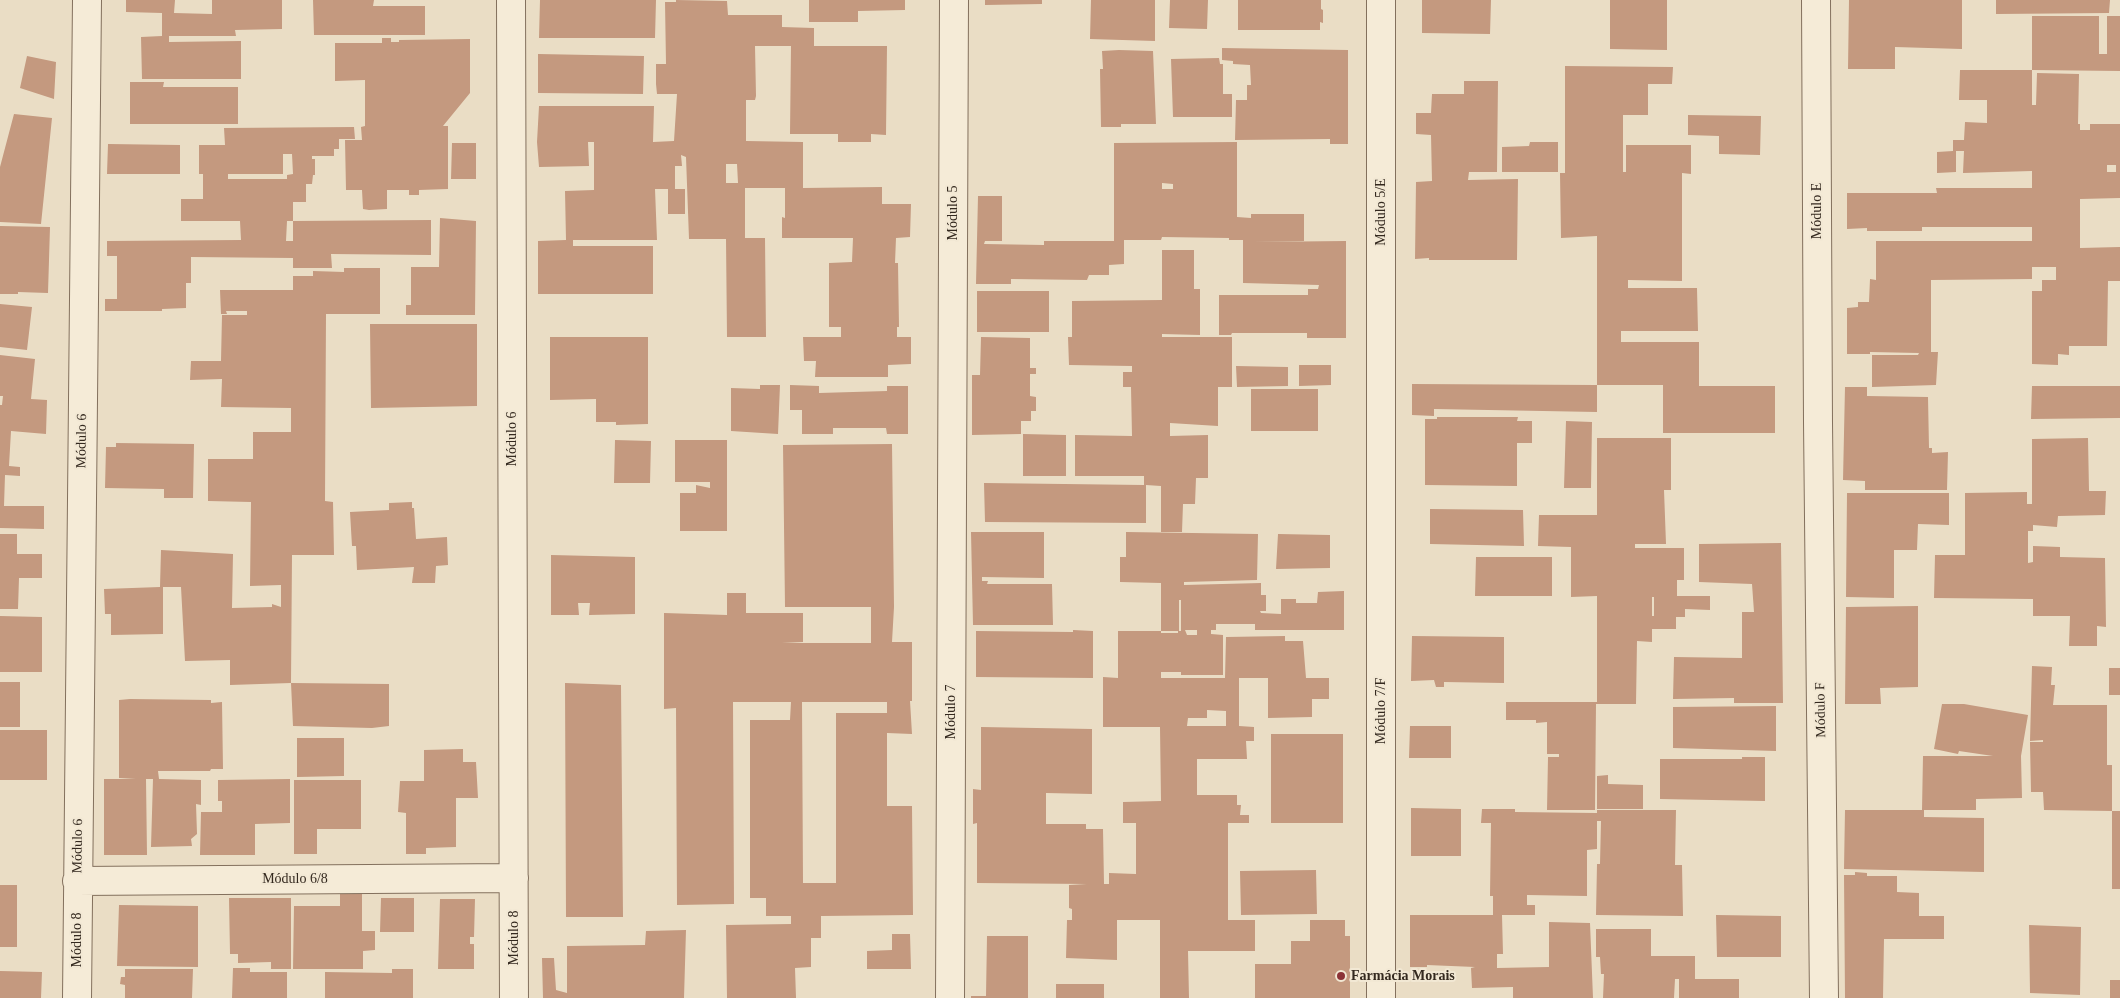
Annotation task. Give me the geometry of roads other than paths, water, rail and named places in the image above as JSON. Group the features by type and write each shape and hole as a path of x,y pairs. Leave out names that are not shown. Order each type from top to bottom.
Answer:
{"street":[{"name":"Módulo 6","path":"77,881 87,0"},
{"name":"Módulo 6","path":"511,0 514,878"},
{"name":"Módulo 5","path":"952,427 954,0"},
{"name":"Módulo 5/E","path":"1381,0 1381,423"},
{"name":"Módulo E","path":"1816,0 1818,422"},
{"name":"Módulo F","path":"1818,422 1824,998"},
{"name":"Módulo 7/F","path":"1381,423 1381,998"},
{"name":"Módulo 7","path":"950,998 952,427"},
{"name":"Módulo 6/8","path":"77,881 514,878"},
{"name":"Módulo 8","path":"514,878 514,998"},
{"name":"Módulo 8","path":"77,881 77,998"}],"place":[{"name":"Farmácia Morais","path":"1341,976"}]}
